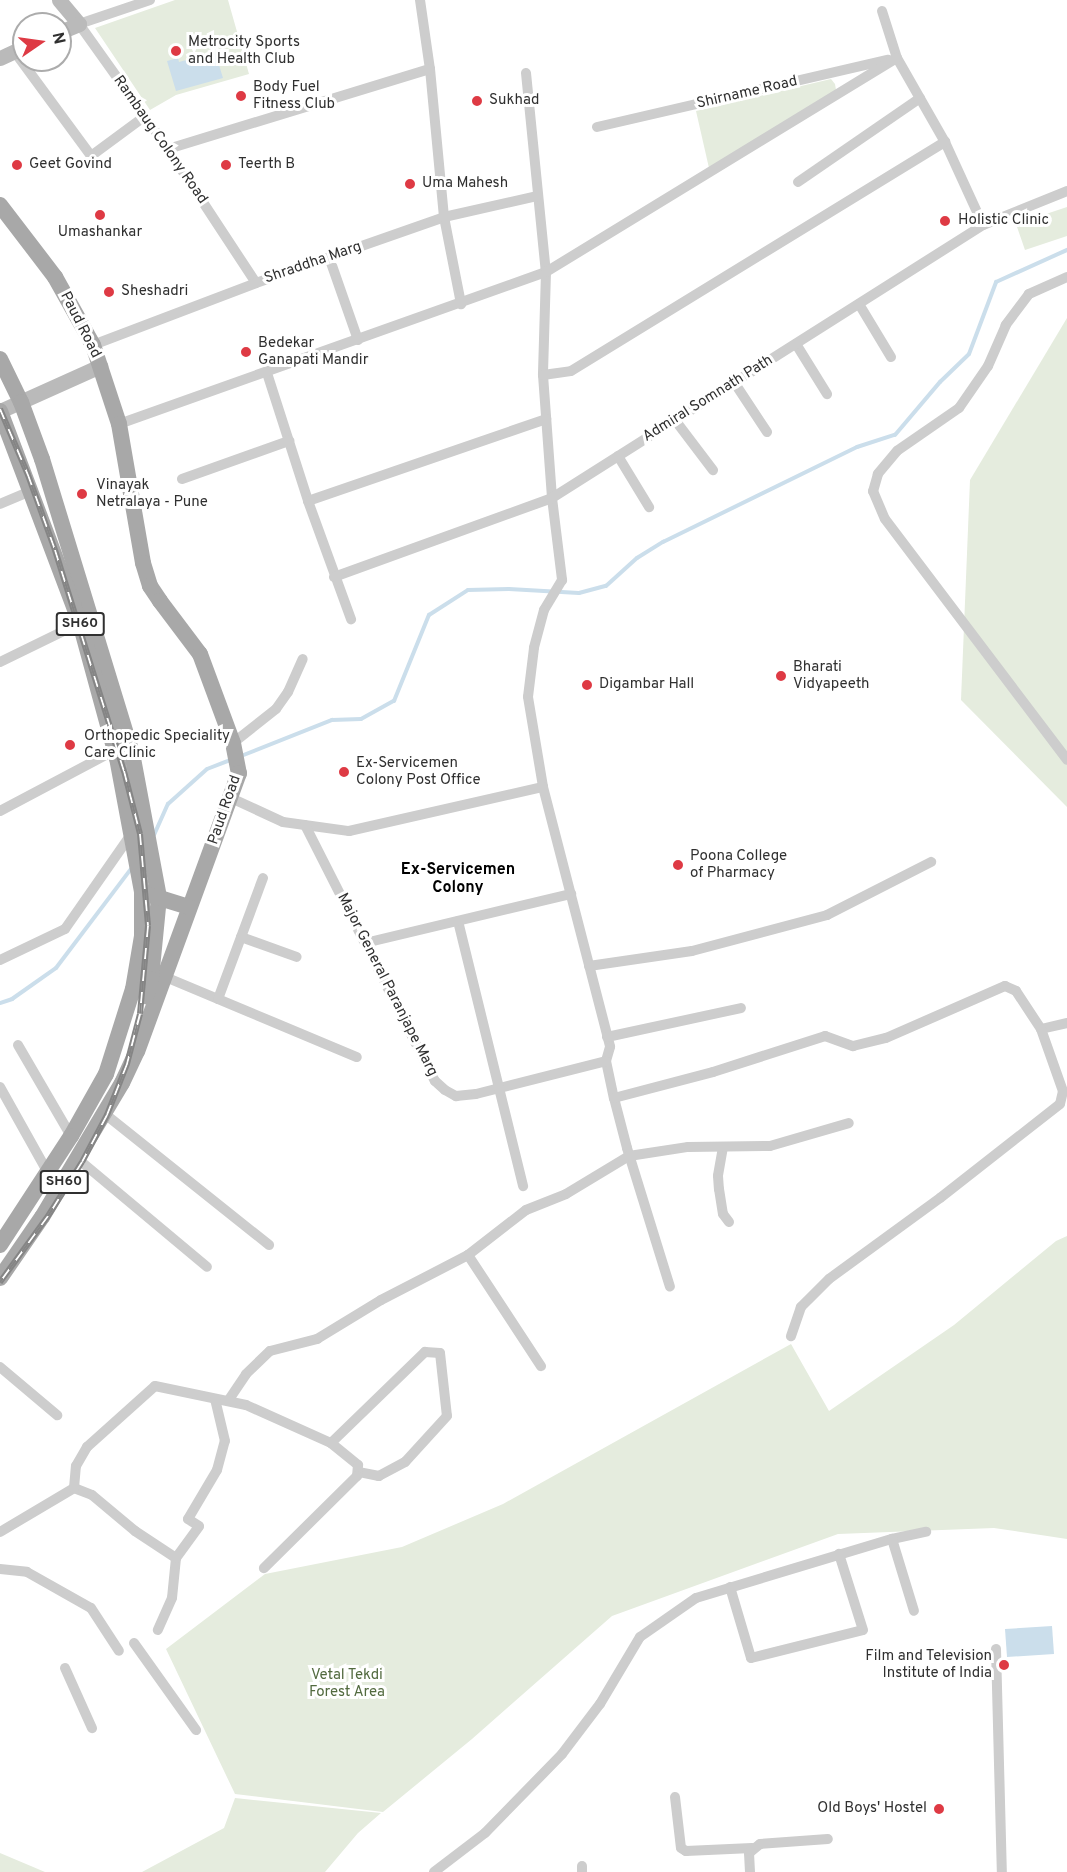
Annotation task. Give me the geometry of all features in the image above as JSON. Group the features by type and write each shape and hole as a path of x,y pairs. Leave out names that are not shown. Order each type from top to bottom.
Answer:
{"main road":[{"name":"Paud Road","path":"0,205 55,277 93,345 119,424 136,534 150,586 200,654 236,754 237,780 136,1051 105,1114 0,1278"},
{"path":"0,359 21,402 42,459 108,666 132,753 138,834 152,849 159,897 151,979 144,1001 136,1007 127,1009"},
{"name":"SH60","path":"0,411 80,623 138,834 142,936 127,1009 106,1074 71,1136"},
{"path":"141,885 159,897 189,907"},
{"path":"0,1243 71,1136"}],"street":[{"name":"Rambaug Colony Road","path":"59,0 79,24 168,149 256,283"},
{"path":"72,27 150,0"},
{"path":"420,0 430,69 444,217 461,304"},
{"path":"882,11 897,58 945,142 983,225"},
{"path":"119,424 546,272 897,58"},
{"name":"Shirname Road","path":"597,127 897,58"},
{"path":"168,149 430,69"},
{"path":"28,72 91,156 145,116"},
{"path":"526,73 546,272 543,375 552,498 562,580 544,610 534,648 528,697 543,787 607,1037 609,1047 606,1061 614,1098 629,1156 670,1287"},
{"path":"798,182 920,98"},
{"path":"543,375 572,371 945,142"},
{"name":"Admiral Somnath Path","path":"334,577 552,498 983,225 1067,192"},
{"name":"Shraddha Marg","path":"93,345 256,283 444,217 537,196"},
{"path":"329,257 358,340"},
{"path":"1067,277 1029,294 1006,325 988,366 959,408 897,451 878,474 873,491 885,519 1067,760"},
{"path":"859,304 891,357"},
{"path":"796,344 827,394"},
{"path":"0,411 100,366"},
{"path":"267,373 308,501 351,620"},
{"path":"734,382 767,432"},
{"path":"308,501 546,418"},
{"path":"675,420 713,470"},
{"path":"182,479 289,441"},
{"path":"618,456 649,507"},
{"path":"0,504 30,491"},
{"path":"0,662 80,623"},
{"path":"236,754 288,692 303,659"},
{"path":"0,811 115,750"},
{"path":"231,798 283,822 349,831 543,787"},
{"name":"Major General Paranjape Marg","path":"305,825 435,1081 445,1090 456,1095 498,1089 606,1061"},
{"path":"0,960 65,929 138,834"},
{"path":"589,966 693,951 827,915 931,862"},
{"path":"218,999 263,878"},
{"path":"364,943 571,894"},
{"path":"458,921 523,1186"},
{"path":"241,937 297,957"},
{"path":"163,976 357,1058"},
{"path":"614,1098 713,1072 825,1036 853,1046 886,1038 1005,986 1016,991 1041,1029 1062,1091 1060,1104 940,1198 829,1279 801,1307 791,1336"},
{"path":"607,1037 741,1008"},
{"path":"1041,1029 1067,1023"},
{"path":"18,1046 71,1136"},
{"path":"0,1087 48,1173"},
{"path":"105,1114 268,1245"},
{"path":"228,1401 246,1374 270,1351 317,1339 381,1300 468,1255 526,1210 566,1194 629,1156 677,1148 770,1146 849,1123"},
{"path":"723,1147 718,1182 723,1214 729,1222"},
{"path":"78,1159 207,1267"},
{"path":"468,1255 541,1366"},
{"path":"332,1443 425,1352 440,1353 447,1416 405,1462 379,1476 359,1472"},
{"path":"0,1367 57,1414"},
{"path":"74,1488 76,1466 87,1447 155,1386 246,1405 332,1443 358,1465 359,1472"},
{"path":"158,1630 172,1598 176,1558 199,1526 188,1519 217,1470 225,1441 215,1399"},
{"path":"264,1568 359,1472"},
{"path":"0,1532 74,1488"},
{"path":"74,1488 92,1495 135,1531 176,1558"},
{"path":"434,1872 485,1833 562,1754 600,1704 640,1637 696,1598 838,1554 926,1532"},
{"path":"892,1539 914,1611"},
{"path":"730,1587 751,1658 863,1630 838,1554"},
{"path":"0,1569 27,1572 91,1608 119,1652"},
{"path":"134,1643 196,1730"},
{"path":"996,1649 1002,1872"},
{"path":"65,1668 92,1728"},
{"path":"675,1797 681,1848 686,1851 752,1848 760,1844 828,1839"},
{"path":"750,1872 749,1853 752,1848"}],"green space":[{"name":"Metrocity Sports and Health Club","path":"175,0 228,0 249,74 176,95 150,110 95,28"},
{"path":"831,79 836,90 709,168 696,111"},
{"path":"1067,207 1067,236 1025,250 1016,224"},
{"path":"1067,318 1067,807 961,700 970,480"},
{"name":"Vetal Tekdi Forest Area","path":"1067,1236 1067,1539 994,1528 838,1534 612,1616 472,1739 383,1812 235,1794 166,1649 265,1574 402,1547 503,1504 791,1344 829,1411 954,1325 1056,1241"},
{"path":"235,1798 381,1813 358,1833 325,1872 142,1872 224,1828"},
{"path":"0,1853 45,1872 0,1872"}],"water":[{"path":"215,52 223,78 176,91 167,61 178,58 179,62"},
{"path":"1052,1626 1054,1654 1007,1657 1005,1629"}],"waterway":[{"path":"241,756 332,720 361,719 394,701 429,615 468,590 509,589 579,593 606,586 637,558 663,542 857,447 895,435 940,382 969,354 996,282 1067,250"},
{"path":"154,835 168,804 207,769 231,760"},
{"path":"0,1003 12,999 56,968 131,869"}],"railway":[{"path":"0,409 28,475 55,550 124,771 140,834 148,926 140,1014 127,1064 107,1115 82,1162 48,1216 0,1282"}],"place":[{"name":"Metrocity Sports and Health Club","path":"176,51"},
{"name":"Body Fuel Fitness Club","path":"241,96"},
{"name":"Sukhad","path":"477,101"},
{"name":"Geet Govind","path":"17,165"},
{"name":"Teerth B","path":"226,165"},
{"name":"Uma Mahesh","path":"410,184"},
{"name":"Umashankar","path":"100,215"},
{"name":"Holistic Clinic","path":"945,221"},
{"name":"Sheshadri","path":"109,292"},
{"name":"Bedekar Ganapati Mandir","path":"246,352"},
{"name":"Vinayak Netralaya - Pune","path":"82,494"},
{"name":"Bharati Vidyapeeth","path":"781,676"},
{"name":"Digambar Hall","path":"587,685"},
{"name":"Orthopedic Speciality Care Clinic","path":"70,745"},
{"name":"Ex-Servicemen Colony Post Office","path":"344,772"},
{"name":"Poona College of Pharmacy","path":"678,865"},
{"name":"Film and Television Institute of India","path":"1004,1665"},
{"name":"Old Boys' Hostel","path":"939,1809"}],"district":[{"name":"Ex-Servicemen Colony","path":"458,879"}]}
